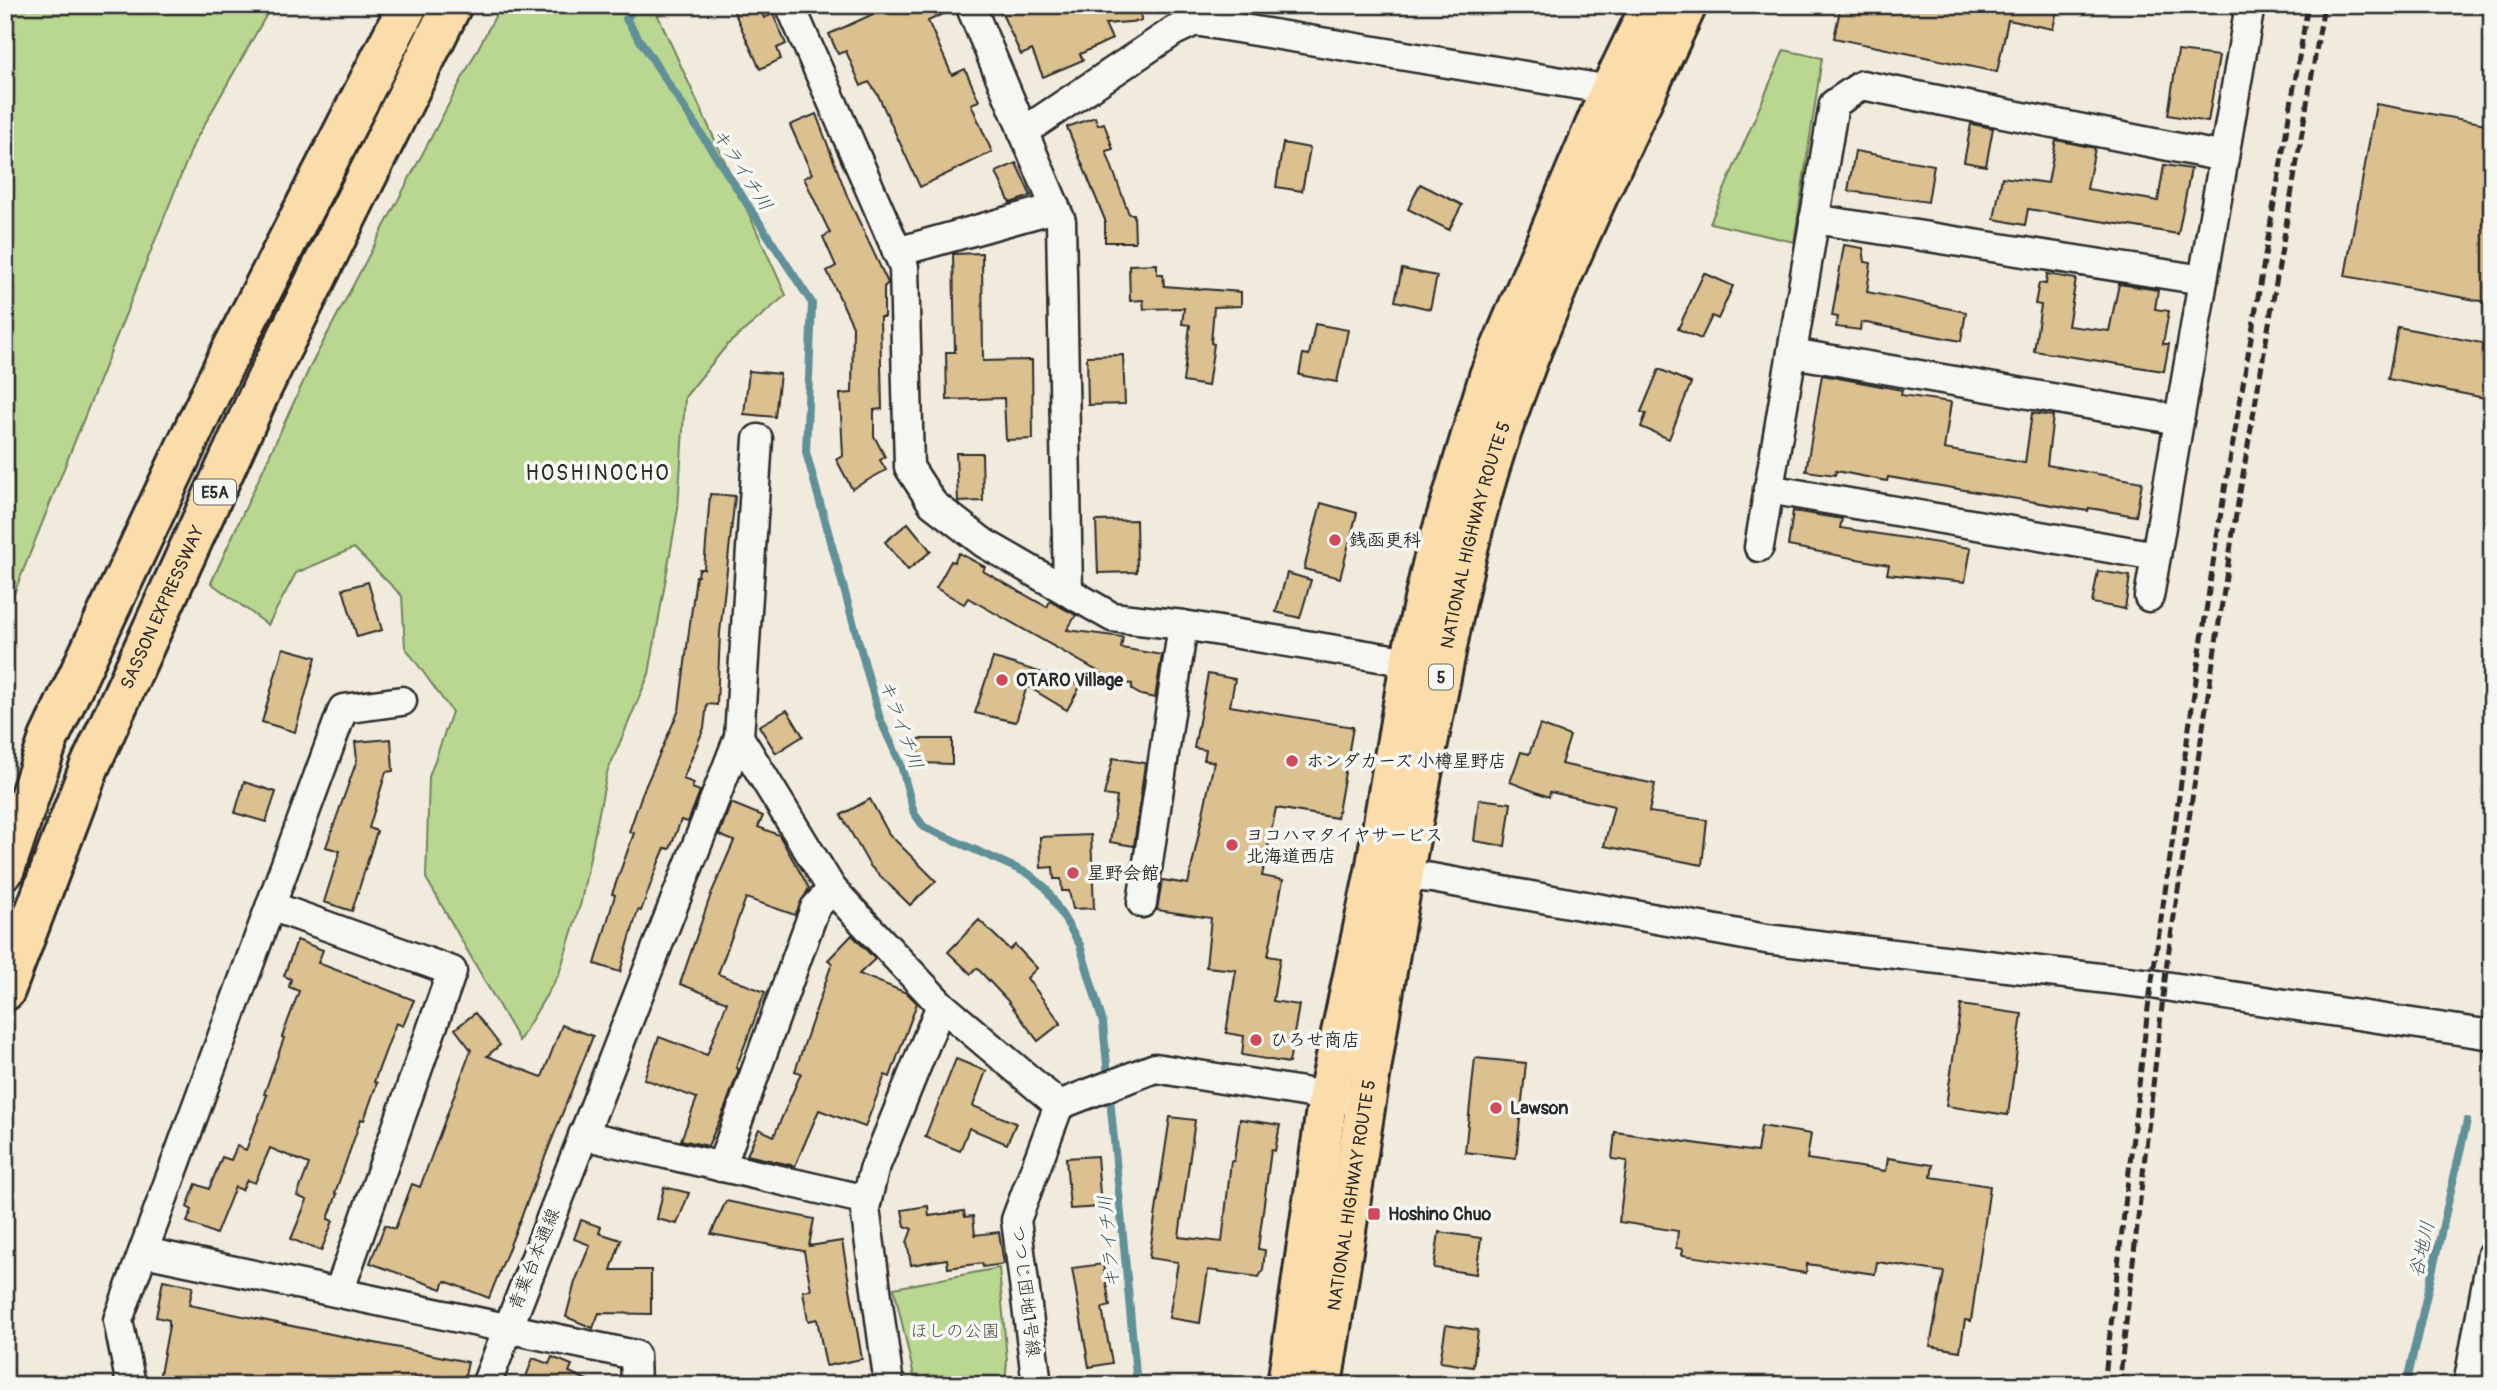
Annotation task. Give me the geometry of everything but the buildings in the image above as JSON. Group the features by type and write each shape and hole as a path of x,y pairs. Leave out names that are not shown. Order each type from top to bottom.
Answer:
{"highway":[{"name":"E5A","path":"5,869 49,738 223,367 408,5"},
{"name":"SASSON EXPRESSWAY","path":"5,991 89,768 262,388 452,5"},
{"name":"NATIONAL HIGHWAY ROUTE 5","path":"1322,1385 1362,1133 1410,662 1432,565 1489,376 1611,90 1651,5"},
{"name":"NATIONAL HIGHWAY ROUTE 5","path":"1287,1385 1328,1095 1390,873 1462,572 1504,424 1562,275 1686,5"}],"street":[{"path":"791,5 904,267 909,467 933,504 984,543 1112,617 1183,625 1410,662"},
{"path":"970,5 1061,221 1069,592"},
{"path":"2149,597 2250,5"},
{"path":"1023,132 1198,13 1611,90"},
{"path":"1759,547 1834,104 1862,85 2224,157"},
{"path":"897,252 1055,208"},
{"path":"1814,219 2203,280"},
{"path":"1792,353 2179,420"},
{"name":"青葉台本通線","path":"486,1385 738,737 758,439"},
{"path":"1768,489 2156,555"},
{"path":"1142,903 1183,625"},
{"path":"131,1385 118,1320 343,709 402,701"},
{"path":"738,737 832,889 941,1005 1071,1100 1155,1068 1364,1103"},
{"path":"1390,873 1766,939 2151,984 2492,1035"},
{"path":"722,1167 815,908 832,889"},
{"path":"271,906 452,971 339,1292"},
{"path":"889,1385 867,1200 874,1170 941,1005"},
{"name":"つつじ団地1号線","path":"1037,1385 1016,1220 1071,1100"},
{"path":"583,1135 867,1200"},
{"path":"144,1252 635,1355 636,1385"},
{"path":"2468,1385 2492,1254"}],"green space":[{"path":"5,5 272,5 194,143 5,616"},
{"path":"501,5 653,5 786,295 727,345 685,397 678,509 649,674 607,773 581,902 559,974 519,1041 426,878 429,777 452,712 405,647 402,596 354,548 296,573 268,625 211,583 310,367"},
{"path":"1784,50 1822,58 1794,242 1710,223"},
{"name":"ほしの公園","path":"999,1268 1007,1360 1005,1385 916,1385 894,1288"}],"waterway":[{"name":"キライチ川","path":"637,5 626,19 812,303 806,452 880,719 901,765 914,813 924,827 1029,874 1046,888 1080,945 1103,1023 1137,1385"},
{"name":"谷地川","path":"2406,1385 2467,1121"}],"railway":[{"path":"2104,1385 2148,1008 2217,536 2308,5"},
{"path":"2119,1385 2167,962 2232,538 2324,5"}],"place":[{"name":"銭函更科","path":"1335,540"},
{"name":"OTARO Village","path":"1002,680"},
{"name":"ホンダカーズ 小樽星野店","path":"1292,761"},
{"name":"ヨコハマタイヤサービス 北海道西店","path":"1232,845"},
{"name":"星野会館","path":"1073,873"},
{"name":"ひろせ商店","path":"1256,1040"},
{"name":"Lawson","path":"1496,1108"},
{"name":"Hoshino Chuo","path":"1374,1214"}],"district":[{"name":"HOSHINOCHO","path":"598,473"}]}
